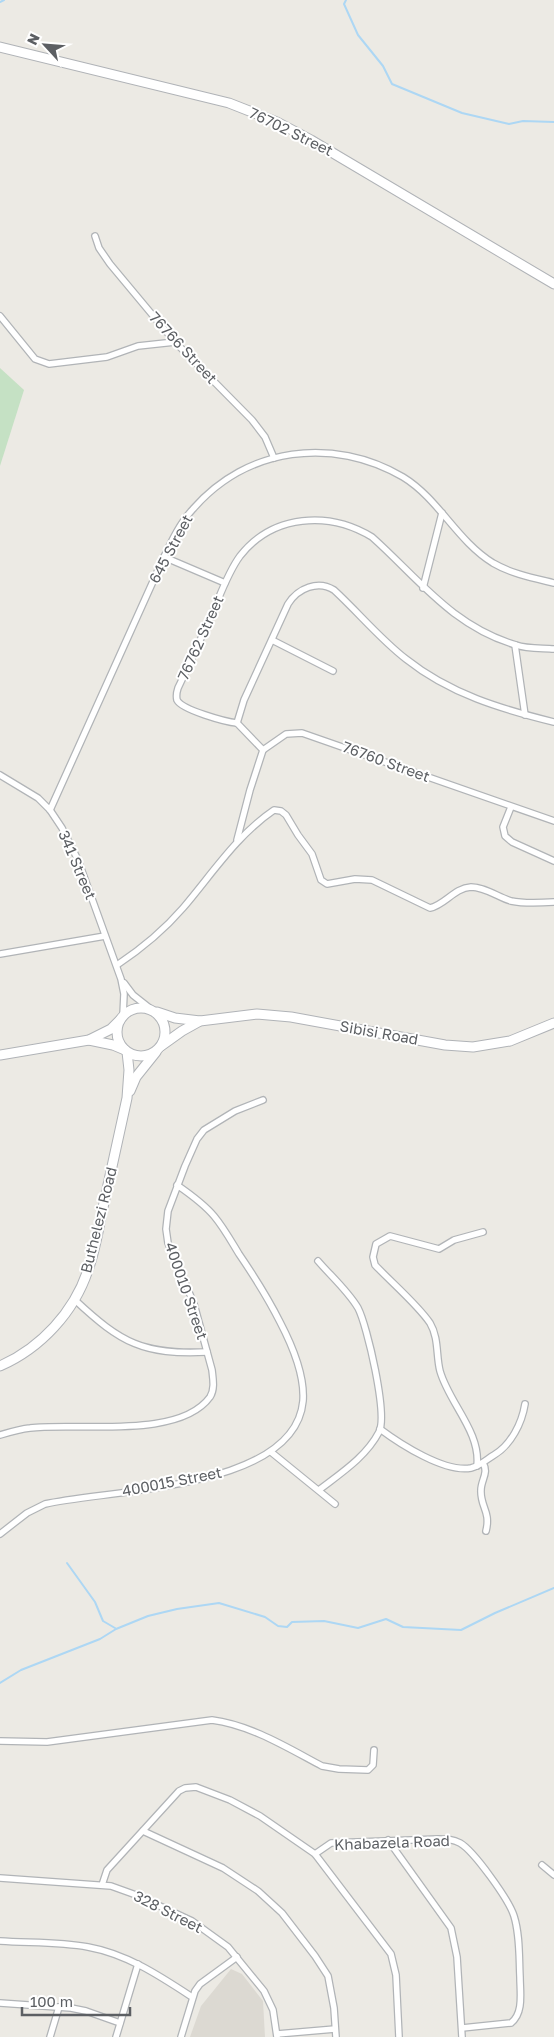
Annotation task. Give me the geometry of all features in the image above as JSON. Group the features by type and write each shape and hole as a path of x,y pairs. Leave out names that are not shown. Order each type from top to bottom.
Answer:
{"street":[{"name":"76702 Street","path":"0,47 196,94 229,103 277,122 554,284"},
{"name":"76766 Street","path":"95,236 99,248 107,259 175,342 252,420 265,437 274,458"},
{"path":"0,316 36,359 49,364 106,357 138,346 175,342"},
{"name":"645 Street","path":"50,810 164,557 181,525 192,509 210,491 240,471 274,458 307,452 347,454 366,460 404,478 421,490 464,538 493,563 519,574 554,583"},
{"path":"424,588 442,513"},
{"name":"76762 Street","path":"237,723 221,720 180,702 177,697 178,688 225,583 240,556 268,532 286,524 319,520 344,524 359,530 372,538 442,605 459,618 515,645 554,648"},
{"path":"164,557 225,583"},
{"path":"237,842 250,790 263,750 237,723 244,700 288,604 296,594 316,585 328,586 344,599 399,653 430,676 473,698 525,715 554,722"},
{"path":"272,640 333,671"},
{"path":"515,645 525,715"},
{"name":"76760 Street","path":"263,750 286,734 302,733 554,821"},
{"name":"341 Street","path":"0,775 27,790 50,810 69,840 117,965 124,994 121,1018"},
{"path":"511,807 503,827 504,836 512,842 554,861"},
{"path":"117,965 140,950 176,916 237,842 257,821 274,810 286,815 312,854 321,880 327,884 355,879 372,880 430,908 458,891 468,888 484,890 520,902 554,902"},
{"path":"0,954 105,936"},
{"name":"341 Street","path":"121,979 133,995 154,1011"},
{"path":"0,1055 89,1040 111,1029 121,1018 137,1008 154,1011 161,1018 165,1032 159,1048 142,1056 106,1043 89,1040"},
{"name":"Sibisi Road","path":"154,1011 175,1018 200,1021 236,1015 269,1014 445,1046 473,1047 510,1041 554,1023"},
{"name":"Buthelezi Road","path":"0,1366 25,1353 47,1335 62,1319 75,1300 89,1270 127,1098 129,1070 126,1051 117,1036 121,1018"},
{"name":"Sibisi Road","path":"159,1048 182,1031 200,1021"},
{"name":"Buthelezi Road","path":"127,1098 136,1077 159,1048"},
{"name":"400010 Street","path":"0,1435 30,1428 118,1427 175,1419 197,1408 210,1396 213,1382 207,1352 194,1304 168,1243 167,1218 177,1185 197,1139 204,1130 235,1111 263,1100"},
{"name":"400015 Street","path":"0,1534 27,1513 45,1504 214,1477 236,1469 271,1452 292,1431 301,1410 303,1388 295,1356 270,1302 214,1215 177,1185"},
{"path":"477,1466 478,1456 475,1442 453,1402 440,1372 434,1330 423,1313 375,1265 373,1257 376,1244 390,1236 412,1243 440,1248 454,1240 483,1232"},
{"path":"318,1261 353,1301 361,1315 381,1406 380,1429 368,1449 319,1490"},
{"path":"75,1300 106,1328 136,1345 164,1352 207,1352"},
{"path":"380,1429 406,1447 438,1462 464,1468 477,1466 506,1446 521,1421 525,1404"},
{"path":"271,1452 335,1504"},
{"path":"483,1462 486,1472 481,1490 482,1501 487,1512 486,1531"},
{"path":"0,1741 47,1742 212,1720 235,1725 282,1744 322,1766 331,1768 368,1770 373,1765 374,1750"},
{"path":"102,1884 107,1870 179,1791 185,1788 196,1787 243,1807 315,1854 391,1954 396,1975 399,2037"},
{"path":"143,1831 223,1868 258,1891 282,1912 316,1956 328,1976 334,2008 336,2037"},
{"name":"Khabazela Road","path":"315,1854 331,1843 388,1840 447,1839 462,1844 470,1851 511,1909 517,1929 520,1992 518,2016 511,2023 462,2028"},
{"path":"388,1840 451,1928 455,1942 462,2037"},
{"path":"542,1866 554,1875"},
{"name":"328 Street","path":"0,1878 102,1884 136,1895 192,1921 212,1935 236,1957 264,1991 270,2001 277,2036"},
{"path":"0,1941 88,1947 150,1969 192,1997"},
{"path":"181,2037 192,1997 200,1984 236,1957"},
{"path":"116,2037 138,1964"},
{"path":"0,2004 59,2007 86,2012 120,2023"},
{"path":"50,2037 59,2007"},
{"path":"277,2036 335,2029"}],"shaded area":[{"path":"231,1969 242,1974 263,2001 265,2037 190,2037 201,2006"}],"green space":[{"path":"0,368 24,390 0,466"}],"waterway":[{"path":"0,2 4,0"},
{"path":"346,0 344,4 358,35 383,66 392,84 462,113 509,124 523,121 554,122"},
{"path":"67,1563 95,1602 103,1621 115,1628"},
{"path":"0,1683 21,1670 100,1639 116,1629 148,1616 177,1609 219,1603 265,1617 278,1626 287,1627 292,1622 324,1621 358,1628 386,1619 403,1627 461,1630 554,1588"}]}
